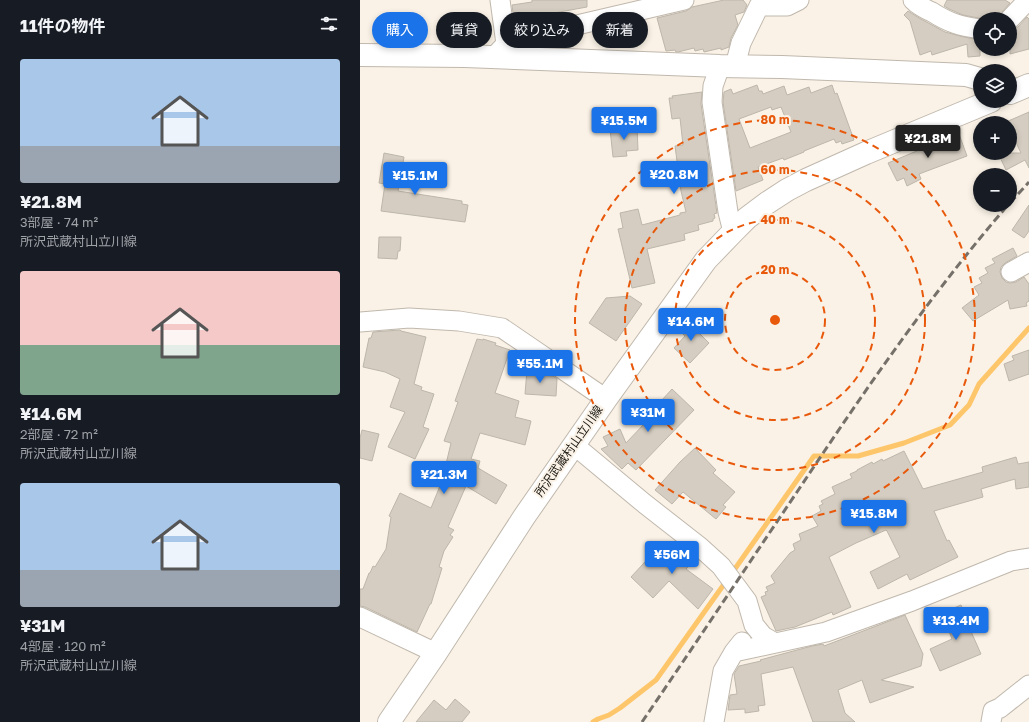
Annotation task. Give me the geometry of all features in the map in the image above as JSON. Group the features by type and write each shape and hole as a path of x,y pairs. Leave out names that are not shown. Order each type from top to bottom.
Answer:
{"main road":[{"path":"360,55 500,51 728,66 966,75 973,78"},
{"path":"1017,90 1029,85"},
{"name":"所沢武蔵村山立川線","path":"389,722 436,653 524,517 606,399 706,260 732,232 766,203 806,180 866,153 974,108"}],"street":[{"path":"500,0 500,51 621,7 684,0"},
{"path":"732,232 712,102 713,86 728,66 741,43 756,3 787,6 799,0"},
{"path":"913,0 918,5 935,6 944,20 964,27 973,28"},
{"path":"1017,12 1028,0"},
{"path":"1011,272 1029,262"},
{"path":"360,322 409,318 459,321 502,328 606,399"},
{"path":"574,445 700,547 721,566 747,601 754,625 763,636 775,643"},
{"path":"734,652 826,632 912,601 1011,561 1029,558"},
{"path":"360,617 436,653"},
{"path":"714,722 724,671 734,652 754,625"},
{"path":"991,722 993,711 1000,708 1029,685"}],"building":[{"path":"532,0 587,0 587,7 560,12 513,12 512,5 532,2"},
{"path":"724,0 743,0 747,5 744,12 735,15 738,25 731,38 729,47 721,50 721,48 704,52 703,49 695,51 694,48 678,52 675,50 666,51 657,18 686,11 692,7"},
{"path":"947,0 1005,0 1010,3 1002,12 973,12 973,17 963,15 944,6"},
{"path":"908,11 945,32 973,39 973,56 980,56 968,57 967,44 932,55 931,51 920,55 910,21 904,15"},
{"path":"1027,17 1029,19 1029,49 1017,52 1017,27"},
{"path":"757,85 759,91 762,91 763,94 784,86 787,95 809,87 811,93 832,85 835,94 837,93 854,140 842,144 841,141 836,143 834,139 784,160 783,158 758,167 763,180 736,191 723,102 724,92 731,89 733,94","holes":["771,107 772,110 781,107 791,132 750,148 739,119"]},
{"path":"702,92 701,104 717,213 714,214 715,218 713,221 698,225 699,230 684,234 685,240 647,249 655,283 632,288 618,229 623,228 620,213 638,209 642,225 686,212 681,191 675,146 683,145 680,118 672,119 669,98 673,98 672,96"},
{"path":"1029,112 1029,168 1025,160 1010,168 1005,168 1001,160 1017,160 1017,153 1021,153 1017,145 1017,117"},
{"path":"637,127 638,150 626,151 627,156 613,157 610,129"},
{"path":"959,134 967,156 919,174 921,179 907,186 904,178 897,181 888,163"},
{"path":"384,153 404,157 398,191 462,201 462,204 468,205 465,222 381,211 385,184 379,183"},
{"path":"1029,205 1029,231 1024,238 1012,230"},
{"path":"379,237 401,237 400,251 398,251 397,259 378,258"},
{"path":"1013,248 1017,256 1005,263 1001,267 1000,272 1002,278 1006,282 1010,283 1016,282 1024,277 1029,284 1029,301 1026,303 1027,306 1010,309 1008,300 973,321 962,308 979,295 974,287 982,283 979,278 988,273 985,268 995,263 992,259"},
{"path":"630,296 642,304 616,341 589,323 606,298"},
{"path":"690,319 702,330 699,333 709,343 690,363 674,348 685,336 679,330"},
{"path":"400,330 426,337 414,384 422,387 421,390 434,394 423,427 429,429 415,459 388,447 405,412 390,407 400,379 385,372 363,367 369,338 371,338 373,332"},
{"path":"477,339 483,339 496,343 495,345 510,350 495,393 519,401 515,417 531,421 525,445 480,433 471,459 480,461 478,468 507,485 496,504 466,486 448,527 454,530 450,535 453,537 444,551 439,567 442,568 431,604 417,632 360,606 360,589 363,589 373,566 375,567 386,549 391,517 389,516 400,493 431,508 442,481 451,443 444,441 458,402 455,401"},
{"path":"1029,350 1029,374 1009,381 1004,364 1014,360 1012,356"},
{"path":"527,370 543,372 542,375 553,376 557,379 556,396 525,394"},
{"path":"672,389 694,410 636,470 628,463 622,469 601,449 608,446 603,437 620,429 626,443 664,403 662,400"},
{"path":"362,430 379,434 372,461 360,458 360,438"},
{"path":"695,448 716,470 713,473 735,492 723,505 726,507 716,519 683,492 672,504 655,490 680,462"},
{"path":"904,451 923,489 983,472 982,467 1016,457 1018,464 1029,462 1029,487 1016,489 1015,479 981,489 983,497 934,511 947,541 949,540 958,557 910,580 907,574 878,589 870,572 900,557 886,530 829,557 851,607 833,615 832,612 795,627 776,631 761,597 766,595 765,592 768,591 766,587 775,583 771,576 790,553 795,550 793,544 801,540 799,534 818,526 812,516 821,511 819,506 823,504 821,501 835,494 832,487 852,478 850,474 872,462 873,464 882,459 883,461"},
{"path":"674,541 695,559 686,569 713,589 698,609 669,581 653,598 631,577 656,550 661,554"},
{"path":"961,605 966,617 965,618 981,654 940,671 930,649 952,639 942,613"},
{"path":"905,615 923,654 921,666 881,680 914,687 870,703 862,680 838,690 845,713 855,722 813,722 793,667 761,674 765,705 758,706 759,711 745,713 745,709 728,710 730,695 737,694 734,674 739,666 812,646 823,644 824,646"},
{"path":"455,699 470,712 462,722 416,722 434,700 446,710"}],"waterway":[{"path":"732,573 814,456 858,456 904,443 950,425 969,405 979,384 1029,328"},
{"path":"593,722 620,708 656,680 727,580"}],"railway":[{"path":"1017,195 1029,182"},
{"path":"642,722 872,381 924,309 1002,212"}]}
